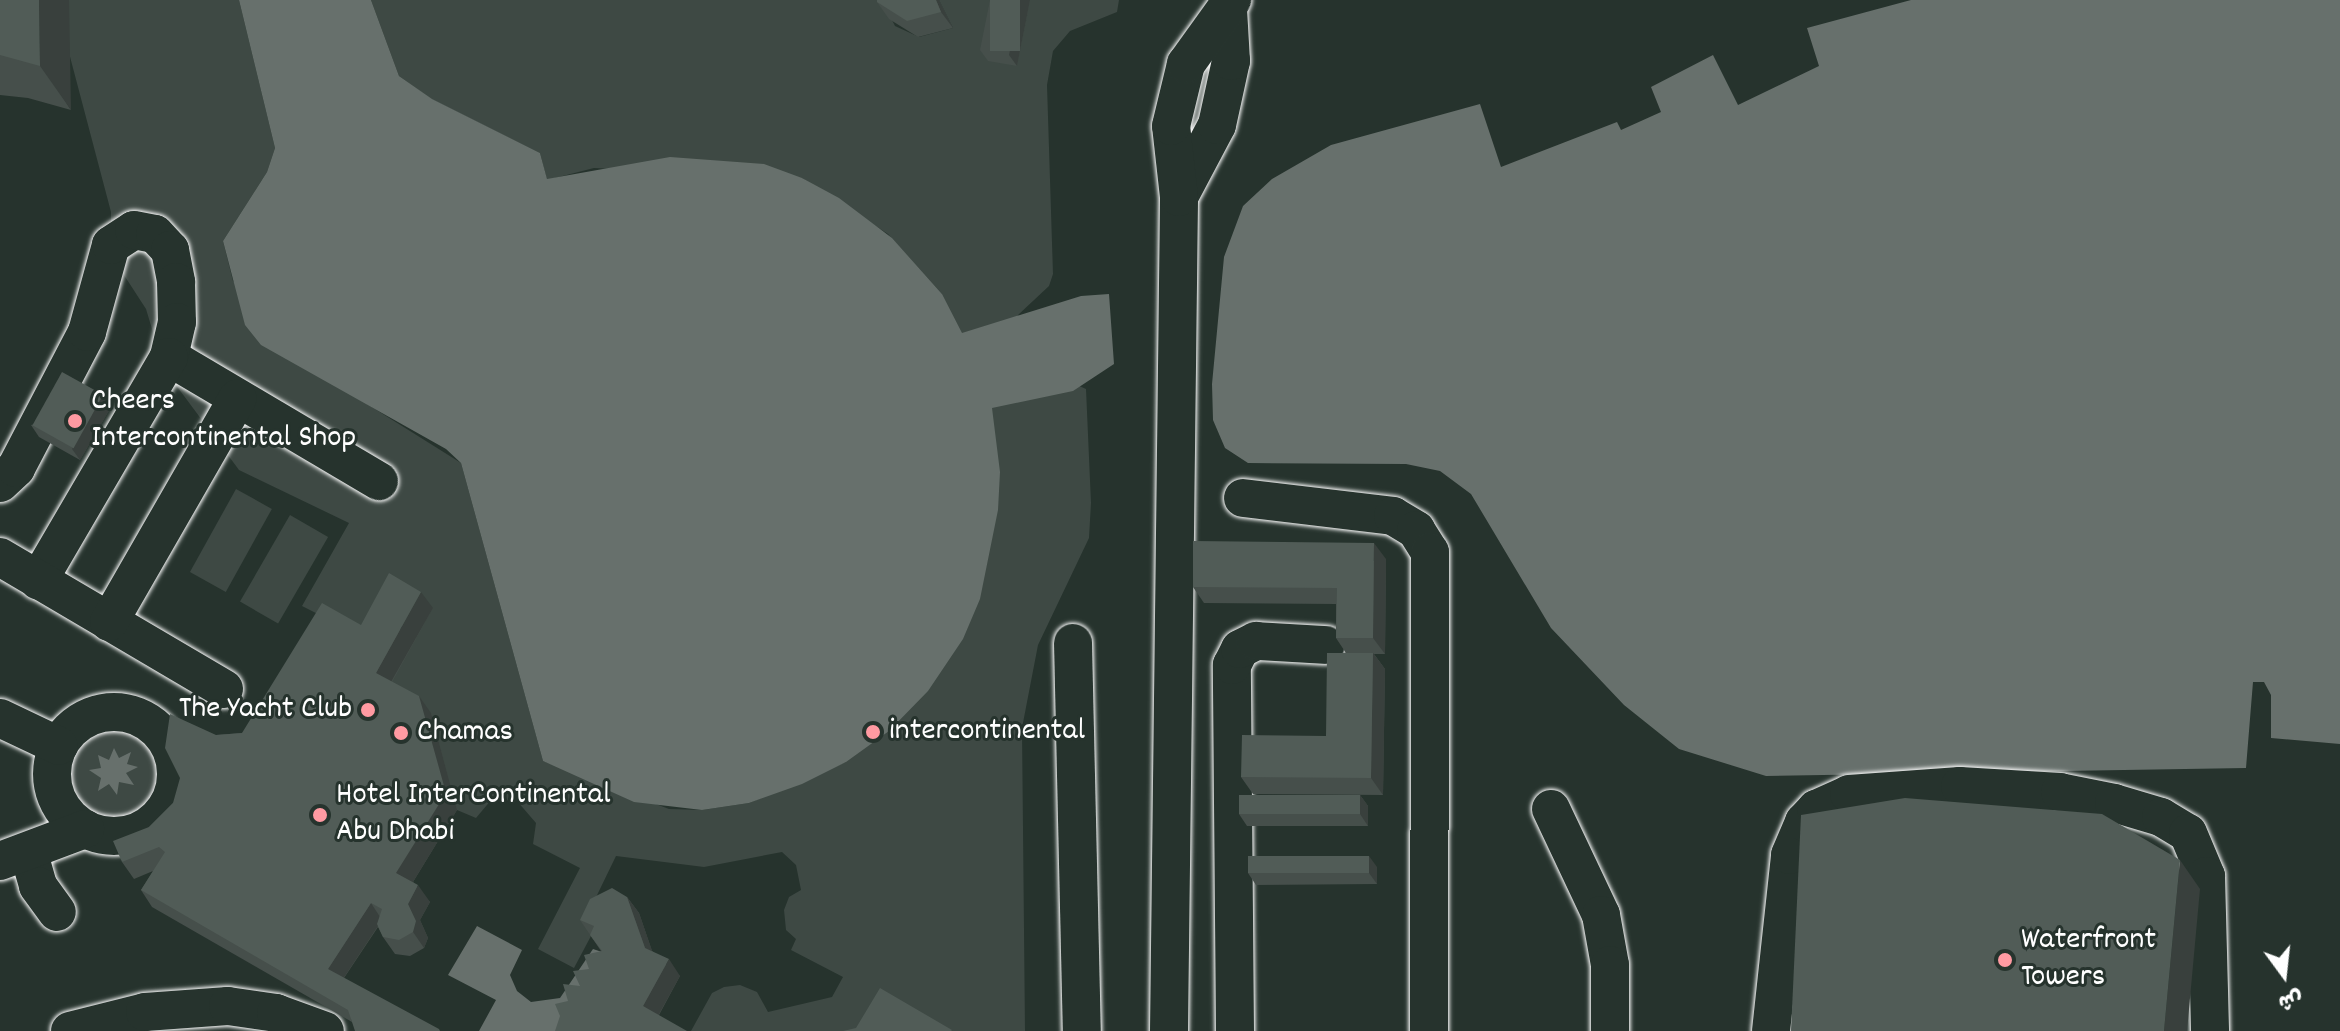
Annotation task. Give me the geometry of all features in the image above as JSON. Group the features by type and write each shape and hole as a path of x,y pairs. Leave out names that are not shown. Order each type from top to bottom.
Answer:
{"street":[{"path":"1169,1031 1179,197 1230,10"},
{"path":"0,483 16,468 87,332 111,245 134,230 164,240 174,262 177,322 169,357 38,581"},
{"path":"169,357 379,481"},
{"path":"109,622 238,398"},
{"path":"1243,498 1393,516 1416,530 1430,552 1429,1031"},
{"path":"0,557 224,689"},
{"path":"1235,1031 1232,665 1240,649 1256,641 1326,645"},
{"path":"1073,643 1082,1031"},
{"path":"57,912 15,858 85,829 126,839 151,827 173,787 171,757 156,730 121,710 85,717 59,746 57,793 85,829"},
{"path":"0,718 59,746"},
{"path":"1771,1031 1790,855 1804,822 1816,809 1849,794 1960,786 2060,792 2114,803 2161,817 2188,833 2206,876 2210,1031"},
{"path":"1551,809 1601,915 1610,965 1610,1031"},
{"path":"70,1031 132,1015 305,1027"}],"shaded area":[{"path":"46,0 239,0 275,148 267,172 223,241 233,281 351,394 461,463 543,761 669,809 702,810 749,803 846,762 942,294 888,234 802,178 594,168 547,180 540,153 431,99 399,76 371,0 882,0 895,26 919,37 953,28 939,0 1119,0 1117,12 1070,31 1053,51 1047,85 1053,274 1049,286 1018,315 1064,379 1086,389 1091,503 1089,538 1038,645 1022,728 1025,1031 691,1031 712,993 724,987 740,985 757,992 768,1012 832,997 843,977 791,950 796,939 786,930 784,910 789,897 801,890 796,865 782,852 704,867 616,856 584,922 591,936 574,968 538,949 580,868 533,844 536,823 517,801 492,799 476,818 457,810 387,689 432,608 375,643 302,606 349,523 239,470 164,369 146,309 111,255 111,212 64,34"},
{"path":"239,0 371,0 399,76 432,99 540,153 547,179 670,157 764,164 802,178 839,198 892,238 942,294 962,333 1081,296 1109,294 1114,364 1073,391 992,408 1000,472 998,510 980,599 963,639 928,691 889,731 846,762 802,784 749,803 702,810 634,802 543,761 461,463 446,449 261,345 245,325 223,241 267,172 275,148"},
{"path":"1911,0 2340,0 2340,744 2271,738 2271,695 2264,682 2253,682 2246,768 1766,776 1679,749 1624,705 1551,628 1471,494 1440,471 1406,464 1248,463 1225,448 1213,420 1212,384 1224,257 1243,206 1272,179 1331,145 1480,104 1501,167 1617,122 1621,130 1661,112 1651,87 1713,55 1738,105 1819,66 1807,28"},
{"path":"236,489 272,509 226,592 190,572"},
{"path":"290,515 328,537 278,624 240,602"},
{"path":"113,725 140,733 154,747 162,774 154,801 140,815 113,823 86,815 72,801 64,774 72,747 86,733"},
{"path":"114,748 119,758 131,752 127,764 138,767 126,773 134,785 119,782 117,795 109,784 98,791 101,778 89,770 101,768 98,755 109,760"},
{"path":"477,926 522,950 510,975 517,991 531,1002 560,998 593,949 602,952 571,1031 479,1031 496,1000 448,975"}],"building":[{"path":"0,0 39,0 40,66 0,55"},
{"path":"877,0 936,0 941,12 907,21"},
{"path":"990,0 1020,0 1020,51 990,51"},
{"path":"62,372 103,395 74,448 32,425"},
{"path":"1193,541 1374,543 1373,638 1336,638 1337,588 1193,587"},
{"name":"Hotel InterContinental Abu Dhabi","path":"389,573 421,592 376,673 419,696 446,793 396,873 418,885 408,904 416,921 413,932 399,940 383,937 377,924 382,909 371,903 328,969 440,1031 355,1031 348,1010 141,890 165,852 159,847 122,862 113,841 149,827 173,803 180,778 165,748 170,714 216,735 242,733 322,603 361,625"},
{"path":"1327,653 1373,653 1371,778 1241,777 1242,735 1326,736"},
{"path":"1239,795 1360,795 1360,814 1239,814"},
{"name":"Waterfront Towers","path":"1905,798 2102,814 2180,860 2164,1031 1791,1031 1801,815"},
{"path":"1248,856 1369,856 1369,873 1248,873"},
{"name":"Hotel InterContinental Abu Dhabi","path":"612,888 627,897 645,948 669,959 643,1006 687,1031 555,1031 560,1016 555,1004 568,1001 563,984 580,986 573,971 589,969 584,955 602,951 590,935 594,926 580,920 590,899"},
{"path":"880,988 952,1030 843,1031 856,1028"}],"place":[{"name":"Cheers Intercontinental Shop","path":"75,421"},
{"name":"The Yacht Club","path":"368,710"},
{"name":"intercontinental","path":"873,732"},
{"name":"Chamas","path":"401,733"},
{"name":"Hotel InterContinental Abu Dhabi","path":"320,815"},
{"name":"Waterfront Towers","path":"2005,960"}]}
